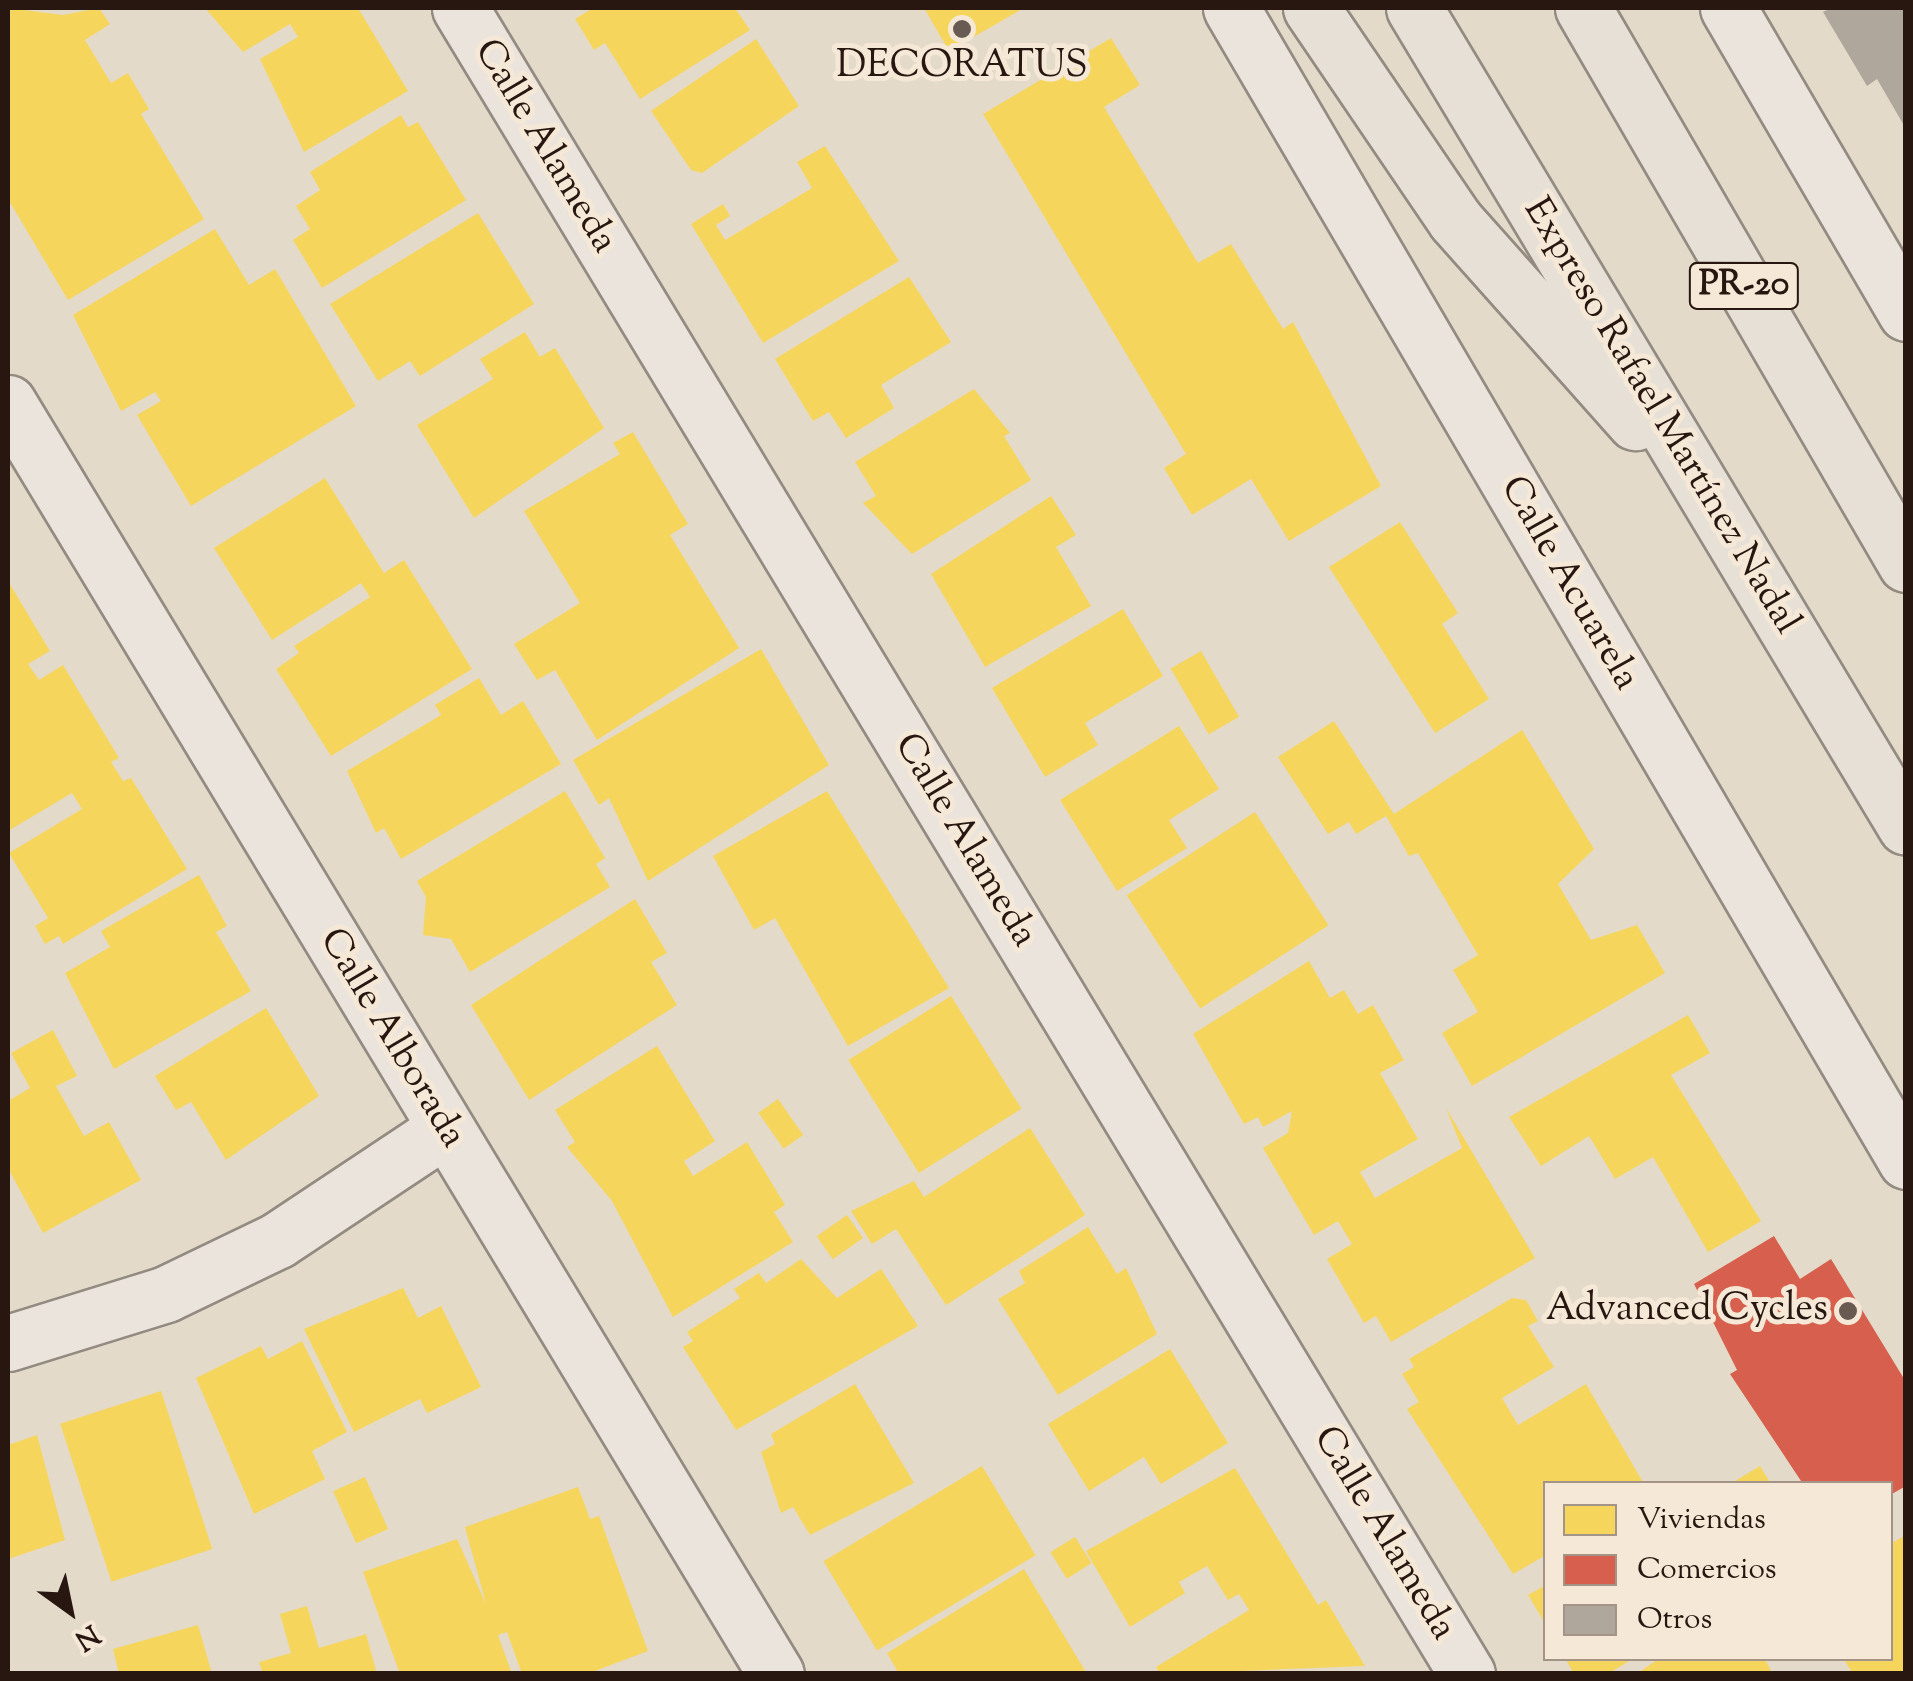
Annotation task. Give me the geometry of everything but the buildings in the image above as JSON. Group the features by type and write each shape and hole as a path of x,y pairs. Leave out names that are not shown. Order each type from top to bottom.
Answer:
{"highway":[{"path":"1312,8 1455,220 1727,526"},
{"name":"Expreso Rafael Martínez Nadal","path":"1414,8 1906,828"},
{"name":"PR-20","path":"1583,8 1906,564"}],"street":[{"name":"Calle Alameda","path":"460,8 1467,1674"},
{"name":"Calle Acuarela","path":"1231,8 1906,1161"},
{"path":"1728,8 1906,314"},
{"name":"Calle Alborada","path":"8,404 446,1129 764,1670"},
{"path":"8,1343 166,1294 278,1240 446,1129"}],"place":[{"name":"DECORATUS","path":"962,29"},
{"name":"Advanced Cycles","path":"1848,1311"}]}
